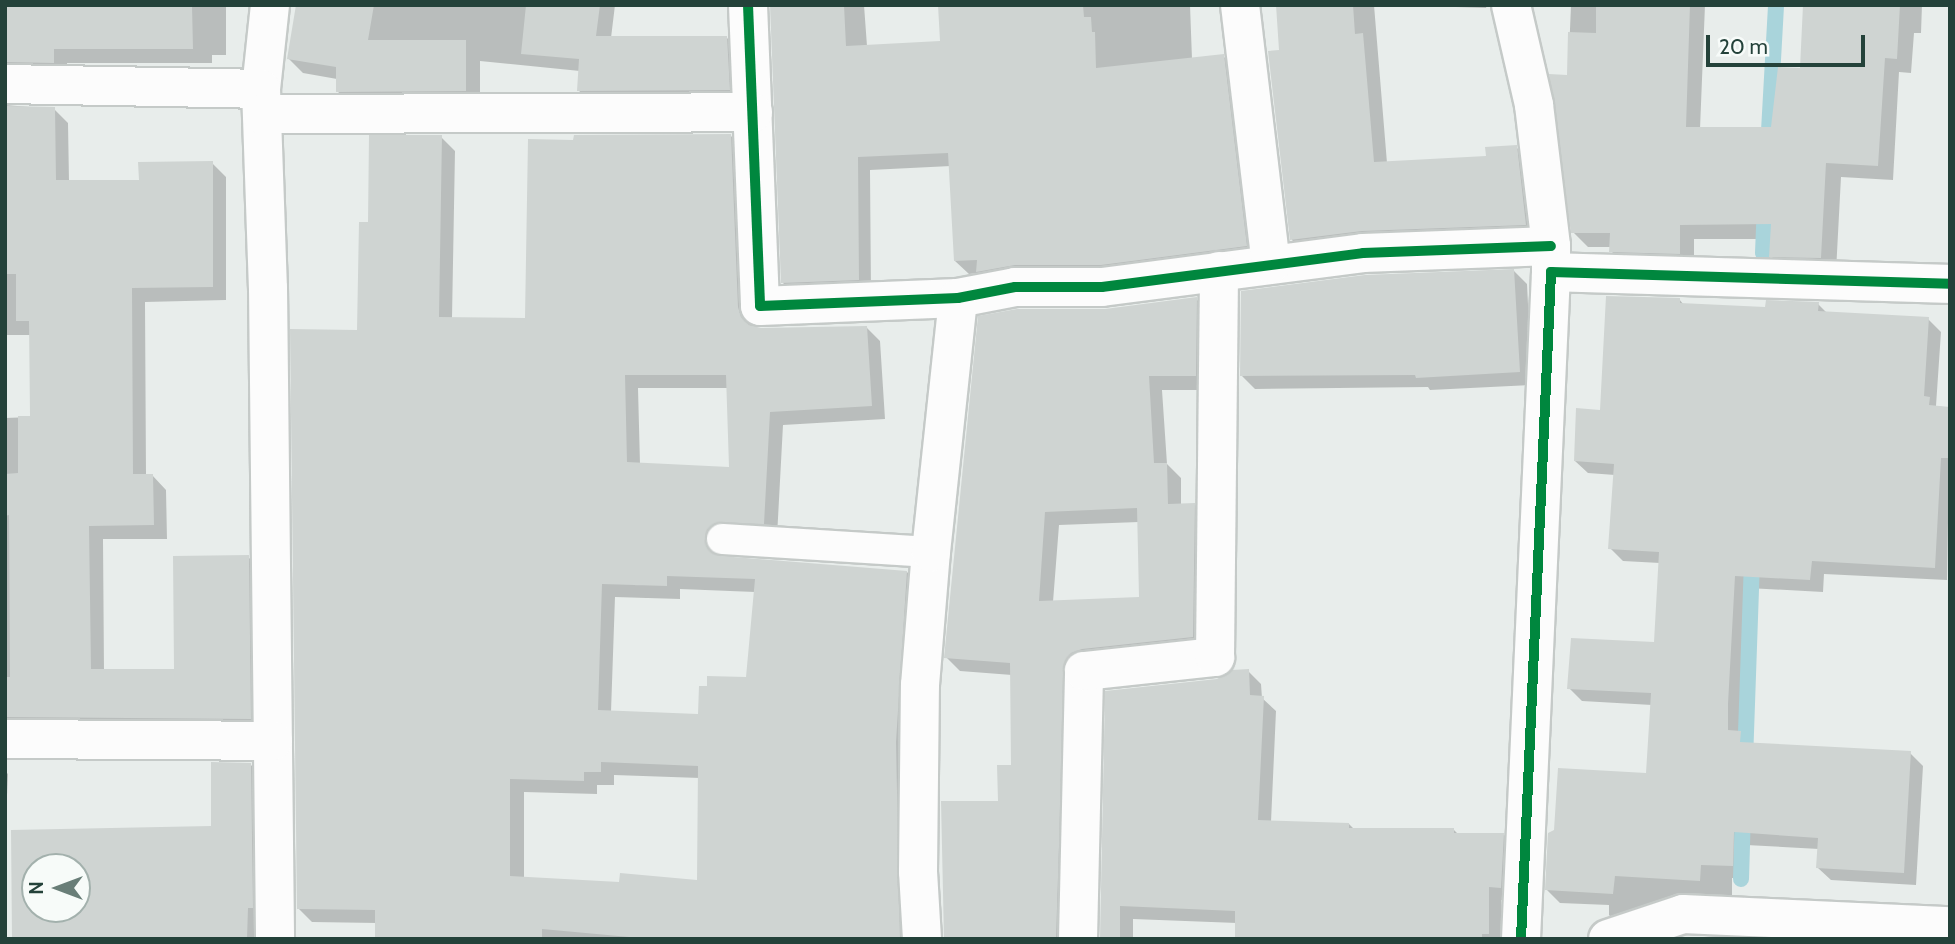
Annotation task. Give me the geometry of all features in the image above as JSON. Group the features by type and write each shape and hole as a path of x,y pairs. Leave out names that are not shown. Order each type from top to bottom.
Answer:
{"street":[{"path":"270,5 262,101 275,939"},
{"path":"748,5 760,306 958,298 1015,287 1102,287 1363,253 1551,259 1950,284"},
{"path":"1240,5 1271,264"},
{"path":"1511,5 1534,105 1551,259 1521,939"},
{"path":"5,84 262,101 753,112"},
{"path":"1077,939 1084,670 1215,657 1219,271"},
{"path":"922,939 918,872 920,685 958,298"},
{"path":"5,739 273,741"},
{"path":"1608,939 1683,914 1950,926"}],"lane":[{"path":"722,539 931,552"}],"building":[{"path":"5,5 192,5 193,49 54,49 54,63 5,62"},
{"path":"296,5 374,5 368,40 466,40 466,91 336,92 336,67 287,59"},
{"path":"526,5 600,5 596,36 727,36 730,90 577,91 579,59 521,54"},
{"path":"770,5 844,5 846,46 940,41 938,5 1083,5 1084,17 1091,17 1092,32 1095,32 1096,68 1224,54 1247,246 1101,265 1015,265 976,272 977,260 954,261 948,153 858,157 859,280 781,283"},
{"path":"1276,5 1353,5 1355,34 1363,33 1374,162 1486,156 1485,147 1517,145 1526,225 1362,231 1290,240 1268,51 1279,50"},
{"path":"1596,5 1690,5 1686,127 1771,127 1778,67 1800,68 1803,5 1900,5 1897,59 1885,58 1878,166 1826,163 1821,258 1769,257 1771,224 1680,225 1680,254 1609,252 1610,233 1571,233 1549,74 1567,75 1568,32 1596,33"},
{"path":"5,106 55,107 56,180 139,180 138,162 213,161 213,287 132,288 133,474 153,474 154,525 89,526 91,669 174,669 173,556 249,555 251,719 5,717 5,677 10,677 9,515 5,516 5,474 18,473 18,416 30,416 29,321 16,321 16,274 5,274"},
{"path":"731,134 738,307 741,317 749,325 761,328 867,326 872,406 770,412 764,524 715,523 707,530 706,546 712,553 721,556 907,571 896,742 900,939 651,939 542,929 542,939 375,939 375,910 297,909 290,329 357,330 359,222 368,222 369,135 442,135 439,317 525,318 528,139 573,140 574,135","holes":["625,375 726,375 729,467 627,462","667,576 755,579 746,677 707,676 707,686 699,686 698,714 598,710 602,584 667,586","601,762 698,766 697,880 620,873 619,882 510,876 510,779 584,781 584,772 601,772"]},
{"path":"1514,269 1520,372 1416,378 1415,375 1240,376 1241,291 1365,275"},
{"path":"1606,296 1680,298 1680,303 1765,307 1766,300 1819,302 1818,311 1929,317 1924,396 1930,397 1929,405 1950,407 1950,458 1941,458 1935,568 1812,561 1810,580 1735,576 1728,704 1728,730 1741,731 1740,742 1911,751 1904,873 1816,868 1818,838 1734,832 1733,866 1701,865 1700,881 1615,876 1613,894 1545,890 1548,833 1554,830 1558,768 1646,773 1651,693 1567,689 1571,638 1654,642 1659,552 1608,549 1614,464 1574,461 1576,408 1600,410"},
{"path":"1197,297 1196,376 1149,376 1154,463 1167,463 1168,504 1195,503 1193,637 1082,649 1071,653 1065,661 1056,939 944,939 941,801 998,801 997,765 1011,765 1010,663 944,658 978,316 1017,309 1105,309","holes":["1137,508 1139,597 1039,601 1045,512"]},
{"path":"1249,669 1250,695 1264,696 1258,820 1349,823 1349,828 1454,828 1454,833 1504,833 1501,888 1489,887 1489,934 1482,934 1482,939 1235,939 1235,911 1120,906 1120,939 1100,939 1105,691 1217,679 1232,670"},
{"path":"211,762 251,763 253,908 248,908 247,939 12,939 11,830 211,826"}],"waterway":[{"path":"1768,149 1776,5"},
{"path":"1763,253 1765,203"},
{"path":"1745,761 1752,556"},
{"path":"1741,879 1743,812"}],"cycle path":[{"path":"748,5 760,306 958,298 1015,287 1102,287 1363,253 1551,246"},
{"path":"1521,939 1551,272 1950,284"}]}
